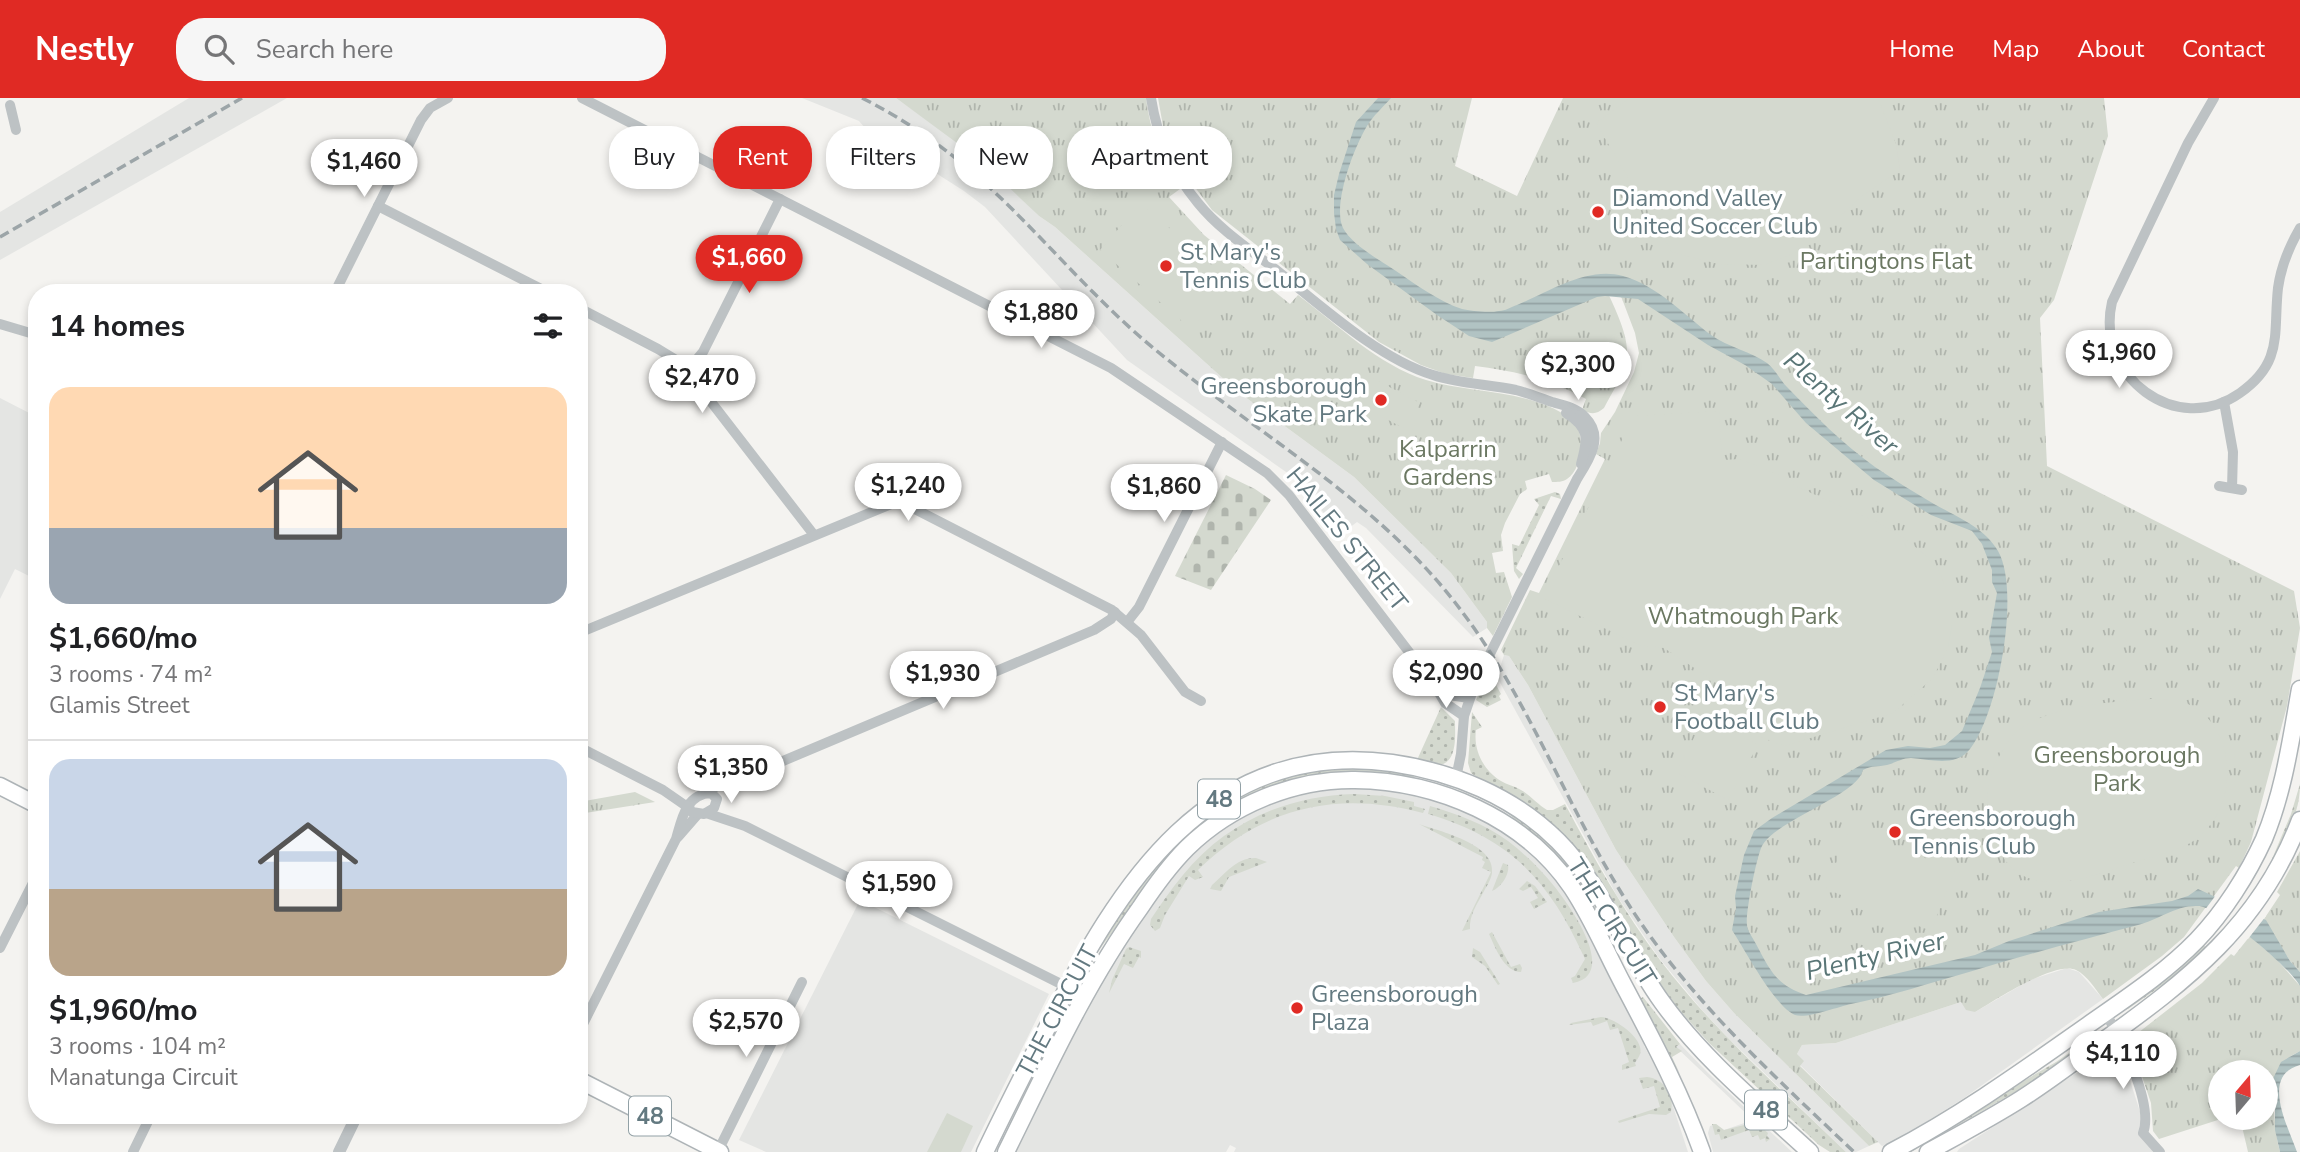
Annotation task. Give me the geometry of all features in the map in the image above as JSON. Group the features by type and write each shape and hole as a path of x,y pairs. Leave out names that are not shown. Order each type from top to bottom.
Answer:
{"main road":[{"path":"1891,1152 1992,1092 2171,964 2203,934 2246,872 2270,823 2294,757 2300,689"},
{"name":"THE CIRCUIT","path":"985,1152 1067,987 1098,933 1163,847 1185,824 1238,788 1276,772 1342,761 1402,765 1456,778 1505,801 1542,826 1558,841 1597,889 1645,976 1670,1013 1706,1054 1810,1152"},
{"path":"1450,798 1456,778"},
{"name":"THE CIRCUIT","path":"1006,1152 1112,948 1177,859 1208,830 1243,808 1282,791 1344,780 1401,784 1476,808 1510,826 1550,861 1581,903 1624,986"},
{"path":"0,786 28,800"},
{"path":"1936,1150 2018,1101 2187,978 2248,914 2286,852 2300,820"},
{"path":"1624,986 1645,976"},
{"name":"48","path":"1624,986 1670,1072 1702,1152"},
{"path":"1067,987 1085,996"},
{"name":"48","path":"588,1085 719,1151"}],"street":[{"path":"339,284 421,120 430,108 448,98"},
{"name":"HAILES STREET","path":"582,98 1111,368 1222,442 1282,486 1435,686 1445,703 1464,716"},
{"path":"1151,98 1164,148 1199,204 1251,250 1385,354 1431,375 1463,383 1516,390 1546,400 1589,429 1577,479 1469,698 1456,778"},
{"path":"2214,98 2188,143 2112,302 2109,321 2112,346 2119,364 2132,382 2148,395 2186,407 2224,402 2250,385 2270,359 2276,337 2280,276 2300,228"},
{"path":"0,123 15,125 10,105"},
{"path":"688,370 703,352 780,200"},
{"path":"378,206 531,284"},
{"path":"588,313 665,352 688,370 814,535"},
{"path":"0,324 28,332"},
{"path":"2219,486 2237,489 2224,402"},
{"path":"1128,621 1139,607 1222,442"},
{"path":"588,629 890,504 904,504 1115,612 1141,635 1185,692 1201,701"},
{"path":"588,1014 695,805 721,784 745,777 1094,630 1111,619 1115,612"},
{"path":"1435,686 1449,695 1469,698"},
{"path":"588,752 663,790 746,826 1067,987"},
{"path":"695,805 717,803 745,777"},
{"path":"695,805 713,793 717,803 746,826"},
{"path":"0,948 28,893"},
{"path":"719,1151 803,982"},
{"path":"2105,1013 2123,1044 2145,1108 2143,1133 2160,1152"},
{"path":"132,1152 146,1124"},
{"path":"339,1152 353,1124"}],"shaded area":[{"path":"189,98 287,98 0,260 0,212"},
{"path":"802,98 896,98 935,126 863,126 859,121"},
{"path":"1378,98 1391,98 1362,135 1346,176 1340,205 1343,228 1367,252 1436,297 1462,309 1475,311 1504,310 1568,282 1596,274 1623,276 1648,286 1711,335 1767,363 1797,398 1852,449 1897,481 1978,529 1998,551 2005,570 2007,594 2003,652 1989,709 1970,749 1957,759 1934,761 1908,758 1866,768 1858,780 1847,789 1783,826 1762,846 1752,885 1747,927 1766,962 1781,981 1806,995 1975,955 2099,912 2172,901 2188,896 2198,889 2266,920 2290,961 2300,972 2300,986 2283,966 2253,939 2221,916 2198,906 2190,906 2138,925 1881,997 1800,1016 1787,1010 1752,964 1732,930 1735,896 1744,855 1754,831 1886,750 1908,746 1930,748 1945,745 1962,731 1992,652 1989,638 1997,593 1982,544 1972,531 1931,515 1874,480 1806,423 1772,384 1638,299 1597,297 1492,342 1469,336 1367,264 1340,240 1336,229 1334,195 1356,122"},
{"path":"940,129 954,139 954,185 940,176"},
{"path":"961,189 1012,189 1237,391 1354,477 1451,573 1487,622 1487,628 1473,637 1366,528 1357,522 1341,534 1296,479 1127,360 985,207"},
{"path":"0,398 28,412 28,576 15,569 0,599"},
{"path":"1504,655 1509,656 1528,685 1616,850 1706,981 1734,1013 1869,1146 1856,1152 1846,1152 1728,1038 1659,958 1617,896 1497,677"},
{"path":"1349,787 1392,790 1451,805 1486,820 1519,842 1550,871 1577,909 1643,1037 1644,1046 1667,1088 1688,1152 1234,1152 1236,1148 1230,1145 1226,1152 1014,1152 1068,1043 1126,939 1189,856 1213,835 1253,811 1283,798 1314,790"},
{"path":"860,900 1049,994 971,1152 766,1152 739,1140"},
{"path":"2067,968 2079,972 2103,999 1964,1098 1904,1136 1882,1146 1800,1065 1797,1054 1802,1045 1836,1043 1961,1002 1975,1012 2030,980"},
{"path":"1680,1044 1792,1152 1713,1152 1708,1133 1710,1126 1716,1124 1724,1130 1753,1120 1676,1047"},
{"path":"2300,1051 2300,1065 2288,1071 2281,1080 2279,1091 2283,1116 2297,1152 2280,1152 2275,1130 2278,1130 2278,1068 2281,1062"},
{"path":"2107,1053 2119,1056 2124,1062 2153,1152 1957,1152 1959,1149"}],"green space":[{"name":"Kalparrin Gardens","path":"896,98 1146,98 1151,126 1067,126 1067,189 1180,189 1169,197 1204,235 1290,304 1298,295 1391,365 1426,380 1537,402 1570,418 1579,431 1581,440 1577,467 1562,481 1552,482 1549,474 1525,481 1527,489 1520,494 1501,535 1503,551 1492,553 1496,573 1504,572 1512,597 1493,636 1487,628 1487,622 1451,573 1354,477 1237,391 1011,189 1053,189 1053,126 954,126 954,141 940,130 940,126 934,126"},
{"path":"1158,98 1472,98 1455,166 1517,196 1563,98 2104,98 2108,136 2054,300 2040,318 2047,466 2294,591 2300,628 2287,706 2251,842 2239,868 2236,866 2184,937 2103,999 2084,975 2067,968 2025,983 1975,1012 1966,1010 1961,1002 1836,1043 1802,1045 1797,1054 1804,1061 1800,1066 1878,1142 1869,1146 1734,1013 1706,981 1616,850 1528,685 1509,656 1504,655 1501,650 1530,590 1539,593 1605,459 1596,454 1601,433 1615,412 1634,372 1639,353 1635,333 1616,283 1604,284 1624,333 1626,363 1604,408 1598,412 1582,410 1586,399 1559,386 1504,370 1475,366 1473,378 1446,374 1421,365 1379,342 1212,210 1196,189 1232,189 1232,126 1163,126"},
{"path":"1630,98 1878,98 1896,144 1900,170 1862,196 1811,243 1797,252 1764,265 1718,264 1672,252 1596,123"},
{"name":"St Mary's Tennis Club","path":"1141,203 1232,283 1191,329 1100,250"},
{"name":"Greensborough Skate Park","path":"1357,370 1420,403 1411,420 1416,423 1411,432 1343,396"},
{"name":"Whatmough Park","path":"1719,411 1722,460 1740,459 1794,481 1793,485 1877,522 1907,540 1939,571 1946,589 1952,625 1948,647 1933,678 1893,713 1784,746 1753,734 1730,720 1722,705 1717,683 1664,648 1639,645 1543,598 1634,416"},
{"path":"1226,475 1271,500 1211,590 1175,576"},
{"path":"1555,492 1560,494 1561,499 1551,496 1516,568 1523,574 1519,579 1514,571 1512,544 1519,546 1539,505 1534,499"},
{"path":"1493,665 1497,671 1495,683 1501,700 1487,707 1476,700"},
{"name":"Greensborough Park","path":"2151,699 2175,700 2188,704 2204,715 2216,729 2224,746 2227,785 2222,804 2213,821 2195,840 2180,848 2076,880 2036,880 2019,873 2004,859 1994,837 1988,806 1991,775 2010,739 2033,722 2065,710"},
{"path":"1441,707 1455,721 1455,740 1450,759 1439,765 1417,760"},
{"path":"1472,712 1482,727 1476,730 1478,752 1490,772 1501,781 1524,792 1547,810 1565,804 1621,903 1660,960 1703,1011 1749,1059 1846,1152 1830,1152 1819,1145 1709,1043 1663,992 1644,964 1593,871 1566,837 1520,800 1471,773 1468,763"},
{"path":"1705,717 1758,745 1728,800 1676,772"},
{"path":"1345,768 1388,770 1414,775 1413,781 1291,781 1159,870 1084,973 1082,972 1142,883 1177,842 1197,824 1232,799 1263,785 1296,775"},
{"path":"2300,784 2295,814 2274,860 2272,859"},
{"path":"635,792 655,802 588,813 588,800"},
{"path":"1354,794 1385,796 1414,802 1414,806 1425,809 1423,813 1361,803 1331,804 1275,818 1248,831 1223,849 1198,870 1203,877 1195,880 1189,876 1160,928 1155,931 1150,925 1151,919 1170,891 1200,856 1238,827 1260,815 1305,800"},
{"path":"1430,806 1490,829 1521,851 1544,874 1570,908 1587,939 1592,967 1586,977 1573,983 1571,978 1585,959 1572,931 1542,885 1524,866 1482,836 1428,814"},
{"path":"1510,812 1551,845 1573,869 1620,958 1617,959 1545,846 1509,814"},
{"path":"1419,824 1464,840 1485,854 1491,863 1492,873 1474,910 1470,929 1462,931 1491,872 1482,868 1485,862 1483,857"},
{"path":"1850,828 1955,870 1931,931 1826,889"},
{"path":"2300,851 2300,972 2264,919 2280,895 2277,892"},
{"path":"1256,858 1267,862 1229,877 1221,891 1210,889 1237,863"},
{"path":"1503,863 1508,865 1506,877 1492,891"},
{"path":"1527,881 1535,886 1547,902 1534,909 1530,902 1538,898 1531,887 1523,891 1519,889"},
{"path":"1492,932 1511,967 1520,964 1521,972 1510,968 1501,958 1489,934"},
{"path":"2250,936 2278,961 2300,986 2300,1051 2291,1056 2278,1074 2278,1060 2208,1060 2208,1123 2159,1139 2153,1131 2151,1103 2133,1050 2134,1036 2202,983 2231,954 2234,956"},
{"path":"2203,945 2209,949 2177,975 2125,1009"},
{"path":"1129,947 1141,951 1141,958 1139,957 1133,968 1124,964 1109,993 1112,980"},
{"path":"1473,948 1480,952 1500,984 1498,985 1485,966 1472,957"},
{"path":"1643,997 1680,1044 1676,1047 1682,1051 1672,1057 1680,1074 1638,1000"},
{"path":"1601,1017 1630,1032 1638,1042 1640,1049 1636,1066 1622,1070 1622,1065 1629,1062 1618,1028 1610,1030 1607,1021 1593,1026 1591,1022 1569,1025"},
{"path":"2102,1030 2104,1032 2048,1073 1911,1152 1903,1152 2056,1062"},
{"path":"1647,1077 1667,1088 1672,1105 1671,1112 1666,1115 1649,1114 1619,1123 1618,1121 1660,1107 1654,1086 1643,1089 1639,1078"},
{"path":"947,1113 973,1126 961,1152 927,1152"},
{"path":"1756,1122 1768,1133 1770,1139 1766,1142 1765,1138 1760,1140 1758,1135 1752,1137 1749,1130 1721,1140 1719,1134 1715,1135 1712,1124 1724,1130"},
{"path":"2243,1130 2276,1130 2280,1152 2248,1152"}],"pier":[{"path":"2216,895 2266,916 2248,939 2204,911"}],"railway":[{"path":"0,237 242,98"},
{"path":"862,98 912,127 959,161 1008,205 1104,304 1145,341 1354,501 1430,572 1463,613 1507,679 1599,855 1643,926 1698,996 1790,1091 1854,1152"}],"place":[{"name":"Diamond Valley United Soccer Club","path":"1598,212"},
{"name":"St Mary's Tennis Club","path":"1166,266"},
{"name":"Greensborough Skate Park","path":"1381,400"},
{"name":"St Mary's Football Club","path":"1660,707"},
{"name":"Greensborough Tennis Club","path":"1895,832"},
{"name":"Greensborough Plaza","path":"1297,1008"}],"park label":[{"name":"Partingtons Flat","path":"1886,261"}],"water label":[{"name":"Plenty River","path":"1841,403"},
{"name":"Plenty River","path":"1875,956"}]}
